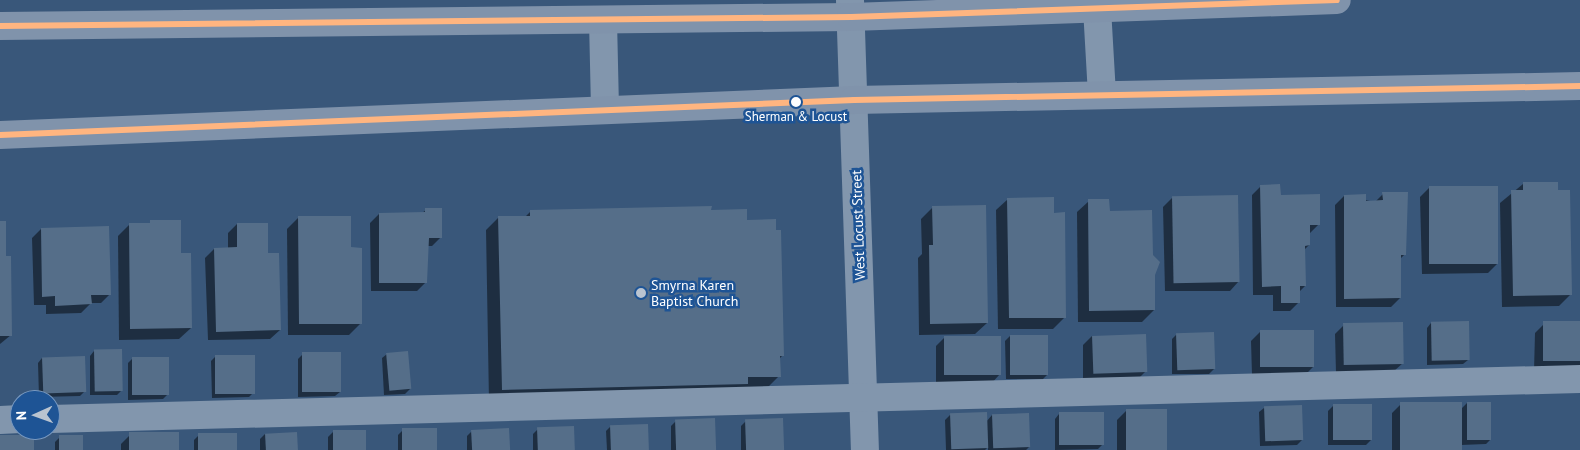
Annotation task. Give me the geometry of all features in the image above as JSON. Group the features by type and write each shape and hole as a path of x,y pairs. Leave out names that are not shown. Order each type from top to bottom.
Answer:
{"main road":[{"path":"0,26 603,20 850,8 1097,8 1337,0"},
{"path":"0,135 854,100 1580,86"}],"street":[{"name":"West Locust Street","path":"850,8 865,450"},
{"path":"1097,8 1102,95"},
{"path":"603,20 605,110"},
{"path":"60,419 1580,379"}],"building":[{"path":"1523,182 1558,182 1558,190 1570,190 1572,295 1513,296 1511,190 1523,190"},
{"path":"1280,184 1281,195 1320,194 1320,225 1310,225 1310,245 1305,246 1306,286 1300,286 1300,303 1281,303 1281,286 1262,287 1260,185"},
{"path":"1429,186 1498,186 1498,264 1429,264"},
{"path":"1382,192 1408,192 1406,255 1401,255 1401,298 1344,299 1344,195 1366,194 1366,201 1383,200"},
{"path":"1238,195 1240,282 1174,283 1172,196"},
{"path":"1054,197 1054,213 1065,212 1066,318 1009,318 1007,198"},
{"path":"1088,199 1109,199 1110,211 1152,210 1153,255 1160,262 1155,275 1155,310 1089,311"},
{"path":"986,205 988,323 930,324 929,245 933,245 932,206"},
{"name":"Smyrna Karen Baptist Church","path":"712,206 711,210 747,209 747,220 776,219 776,230 781,230 784,356 780,356 781,377 748,377 748,384 502,390 498,216 530,216 530,210"},
{"path":"425,208 442,208 442,238 429,238 427,283 379,283 379,213 425,212"},
{"path":"298,216 351,216 351,247 362,248 362,324 299,324"},
{"path":"150,220 181,220 181,253 191,253 192,328 130,329 129,223 150,223"},
{"path":"0,221 6,221 6,256 11,256 12,336 0,336"},
{"path":"237,223 268,223 268,253 279,253 281,330 216,332 214,248 237,247"},
{"path":"109,226 111,295 91,295 92,304 55,306 55,296 42,297 41,228"},
{"path":"1469,321 1470,360 1432,361 1431,322"},
{"path":"1543,321 1580,321 1580,361 1543,361"},
{"path":"1403,322 1404,364 1344,365 1343,323"},
{"path":"1260,330 1314,330 1314,367 1260,367"},
{"path":"1214,332 1215,369 1177,370 1176,333"},
{"path":"1146,334 1147,372 1093,374 1092,336"},
{"path":"1010,335 1048,335 1048,375 1010,375"},
{"path":"944,336 1001,336 1001,375 944,375"},
{"path":"94,349 122,349 123,391 95,391"},
{"path":"408,351 411,389 389,391 386,353"},
{"path":"302,352 341,352 341,392 302,392"},
{"path":"215,355 255,355 255,394 215,394"},
{"path":"85,356 86,392 60,393 60,390 43,390 42,358"},
{"path":"132,357 169,357 169,395 132,395"},
{"path":"1400,402 1462,402 1462,450 1400,450"},
{"path":"1467,402 1491,402 1491,440 1467,440"},
{"path":"1333,404 1372,404 1372,440 1333,440"},
{"path":"1302,405 1303,440 1265,441 1264,406"},
{"path":"1126,409 1167,409 1167,450 1126,450"},
{"path":"987,412 988,448 951,449 950,413"},
{"path":"1059,412 1104,412 1104,445 1059,445"},
{"path":"1029,413 1030,447 993,448 992,414"},
{"path":"715,418 716,450 676,450 675,419"},
{"path":"783,418 784,450 746,450 745,419"},
{"path":"648,424 649,450 611,450 610,425"},
{"path":"574,426 575,450 538,450 537,427"},
{"path":"402,428 437,428 437,450 402,450"},
{"path":"509,428 510,450 472,450 471,430"},
{"path":"333,430 366,430 366,450 333,450"},
{"path":"129,432 179,432 179,450 129,450"},
{"path":"297,432 298,450 266,450 265,434"},
{"path":"198,433 237,433 237,450 198,450"},
{"path":"0,435 10,435 10,440 34,440 34,450 0,450"},
{"path":"60,435 83,435 83,450 59,450"}],"transit line":[{"path":"0,26 851,17 1337,0"},
{"path":"0,135 854,100 1580,86"}],"place":[{"name":"Sherman & Locust","path":"796,102"},
{"name":"Smyrna Karen Baptist Church","path":"641,293"}]}
